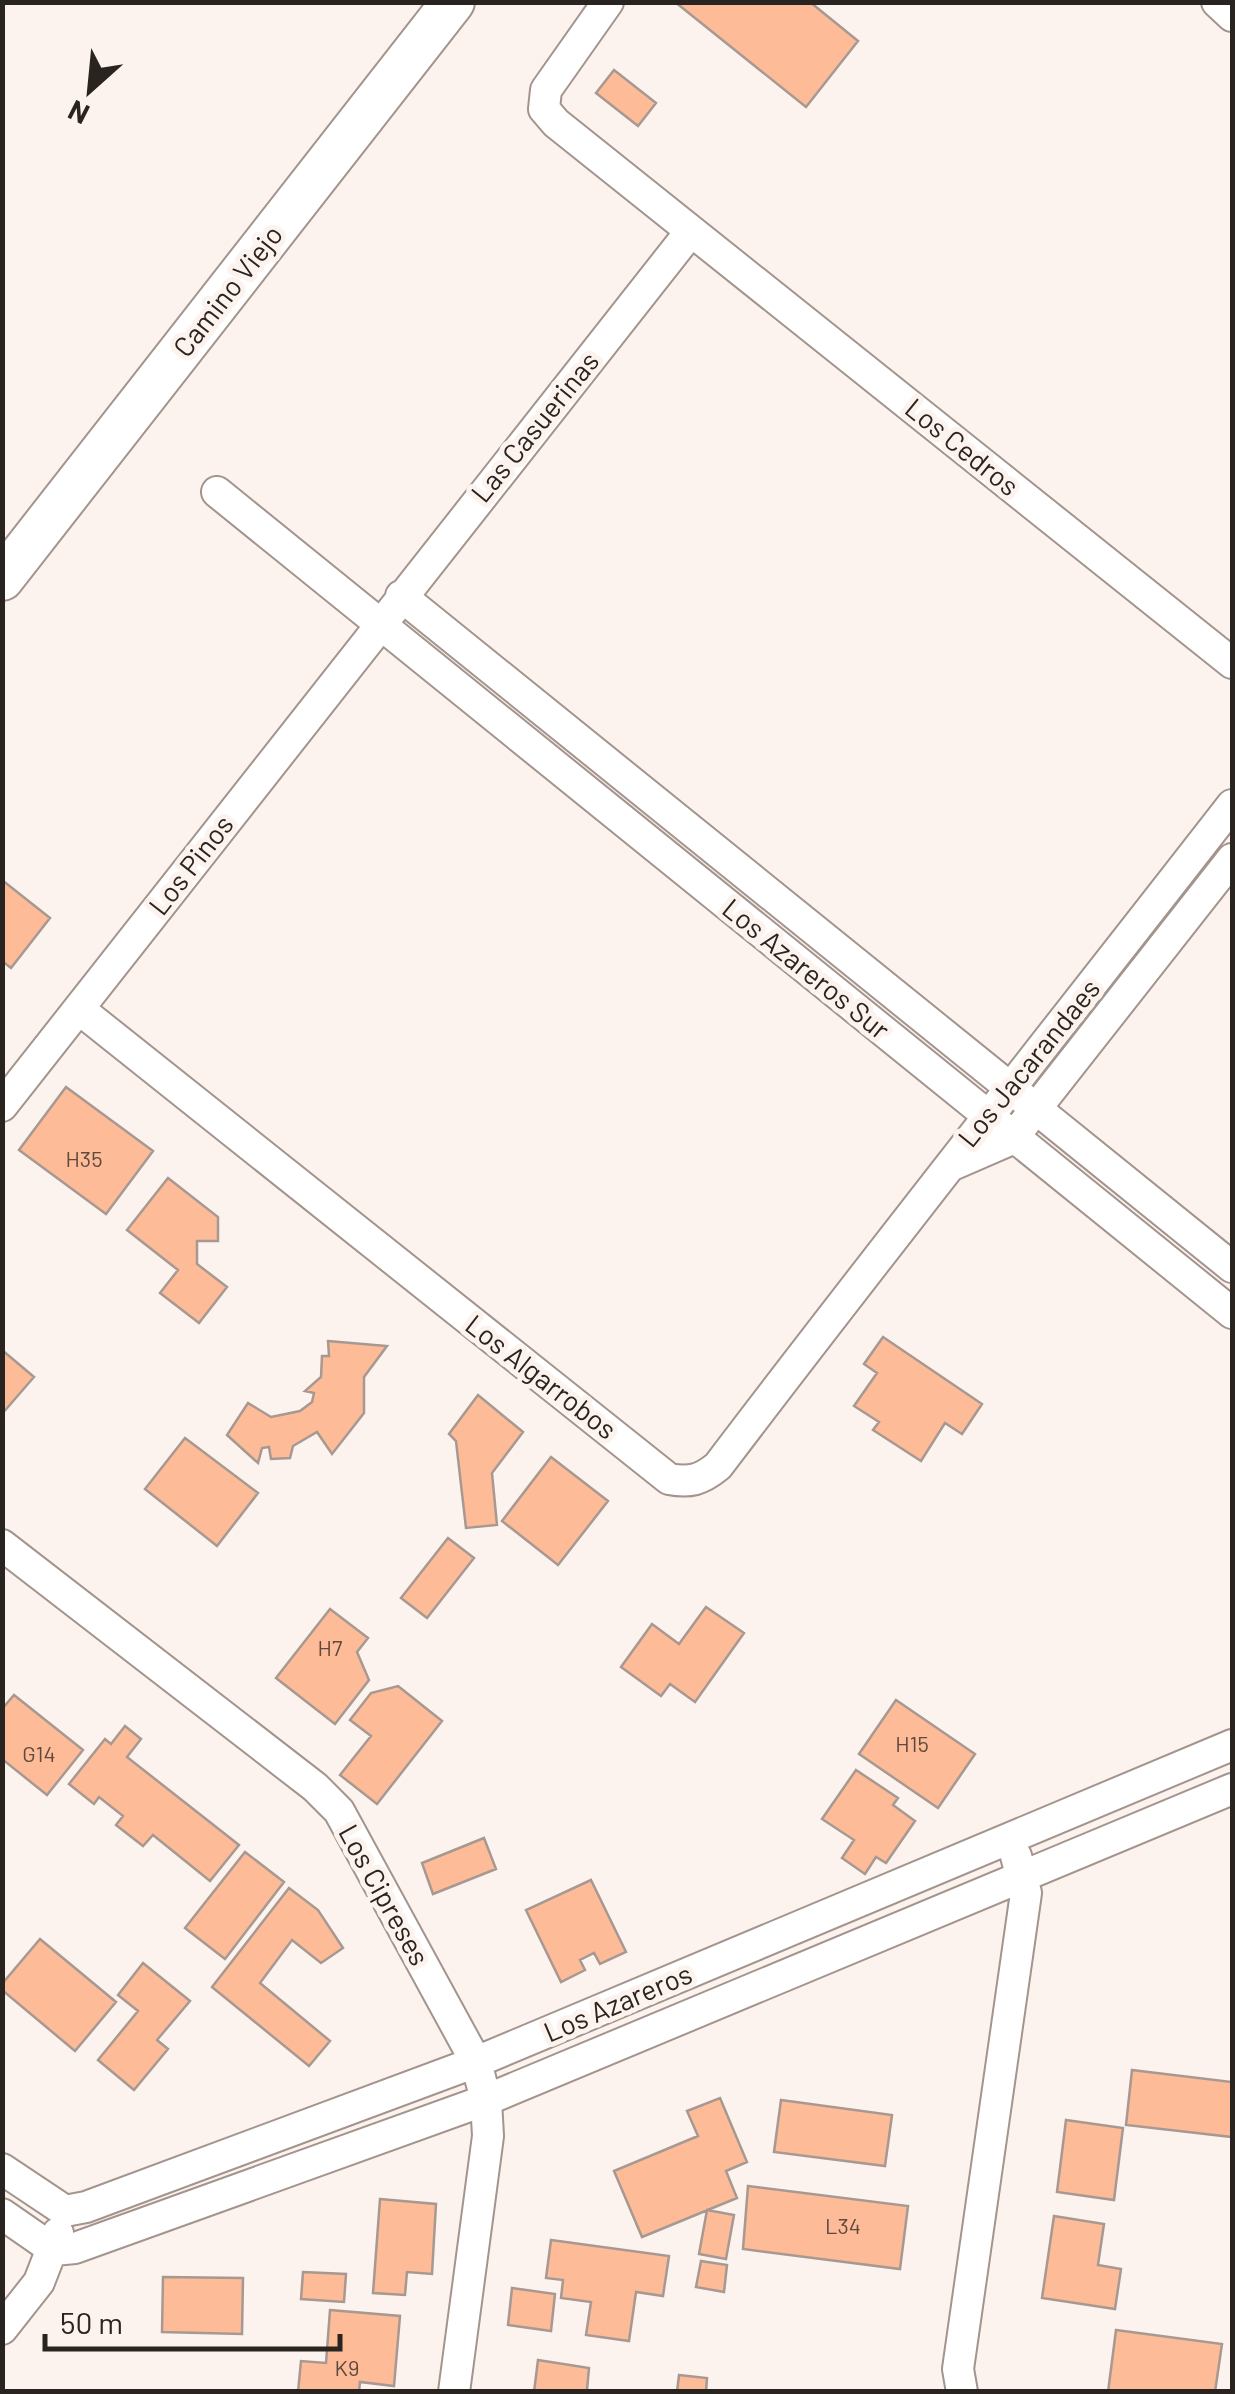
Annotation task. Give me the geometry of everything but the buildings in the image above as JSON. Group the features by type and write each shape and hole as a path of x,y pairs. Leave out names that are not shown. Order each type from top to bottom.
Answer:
{"main road":[{"name":"Camino Viejo","path":"2,580 453,2"}],"street":[{"name":"Los Cedros","path":"608,2 546,90 544,109 1232,663"},
{"path":"1217,2 1232,16"},
{"name":"Las Casuerinas","path":"379,624 692,231"},
{"name":"Los Azareros Sur","path":"217,492 989,1116 1012,1139 1232,1313"},
{"name":"Los Azareros Sur","path":"401,596 1232,1267"},
{"name":"Los Pinos","path":"2,1106 379,624"},
{"name":"Los Jacarandaes","path":"943,1169 1012,1088 1232,805"},
{"name":"Los Jacarandaes","path":"943,1169 1012,1139 1232,860"},
{"name":"Los Algarrobos","path":"78,1009 669,1478 687,1482 704,1477 718,1466 943,1169"},
{"name":"Los Cipreses","path":"2,1545 315,1786 339,1811 476,2062 486,2100 488,2136 454,2392"},
{"name":"Los Azareros","path":"65,2211 476,2062 1232,1744"},
{"name":"Los Azareros","path":"54,2250 75,2248 486,2100 1232,1788"},
{"path":"962,2392 958,2370 1026,1893 1024,1873 1009,1840"},
{"path":"2,2169 40,2198 65,2211 54,2250 38,2282 2,2329"},
{"path":"2,2214 54,2250"}]}
